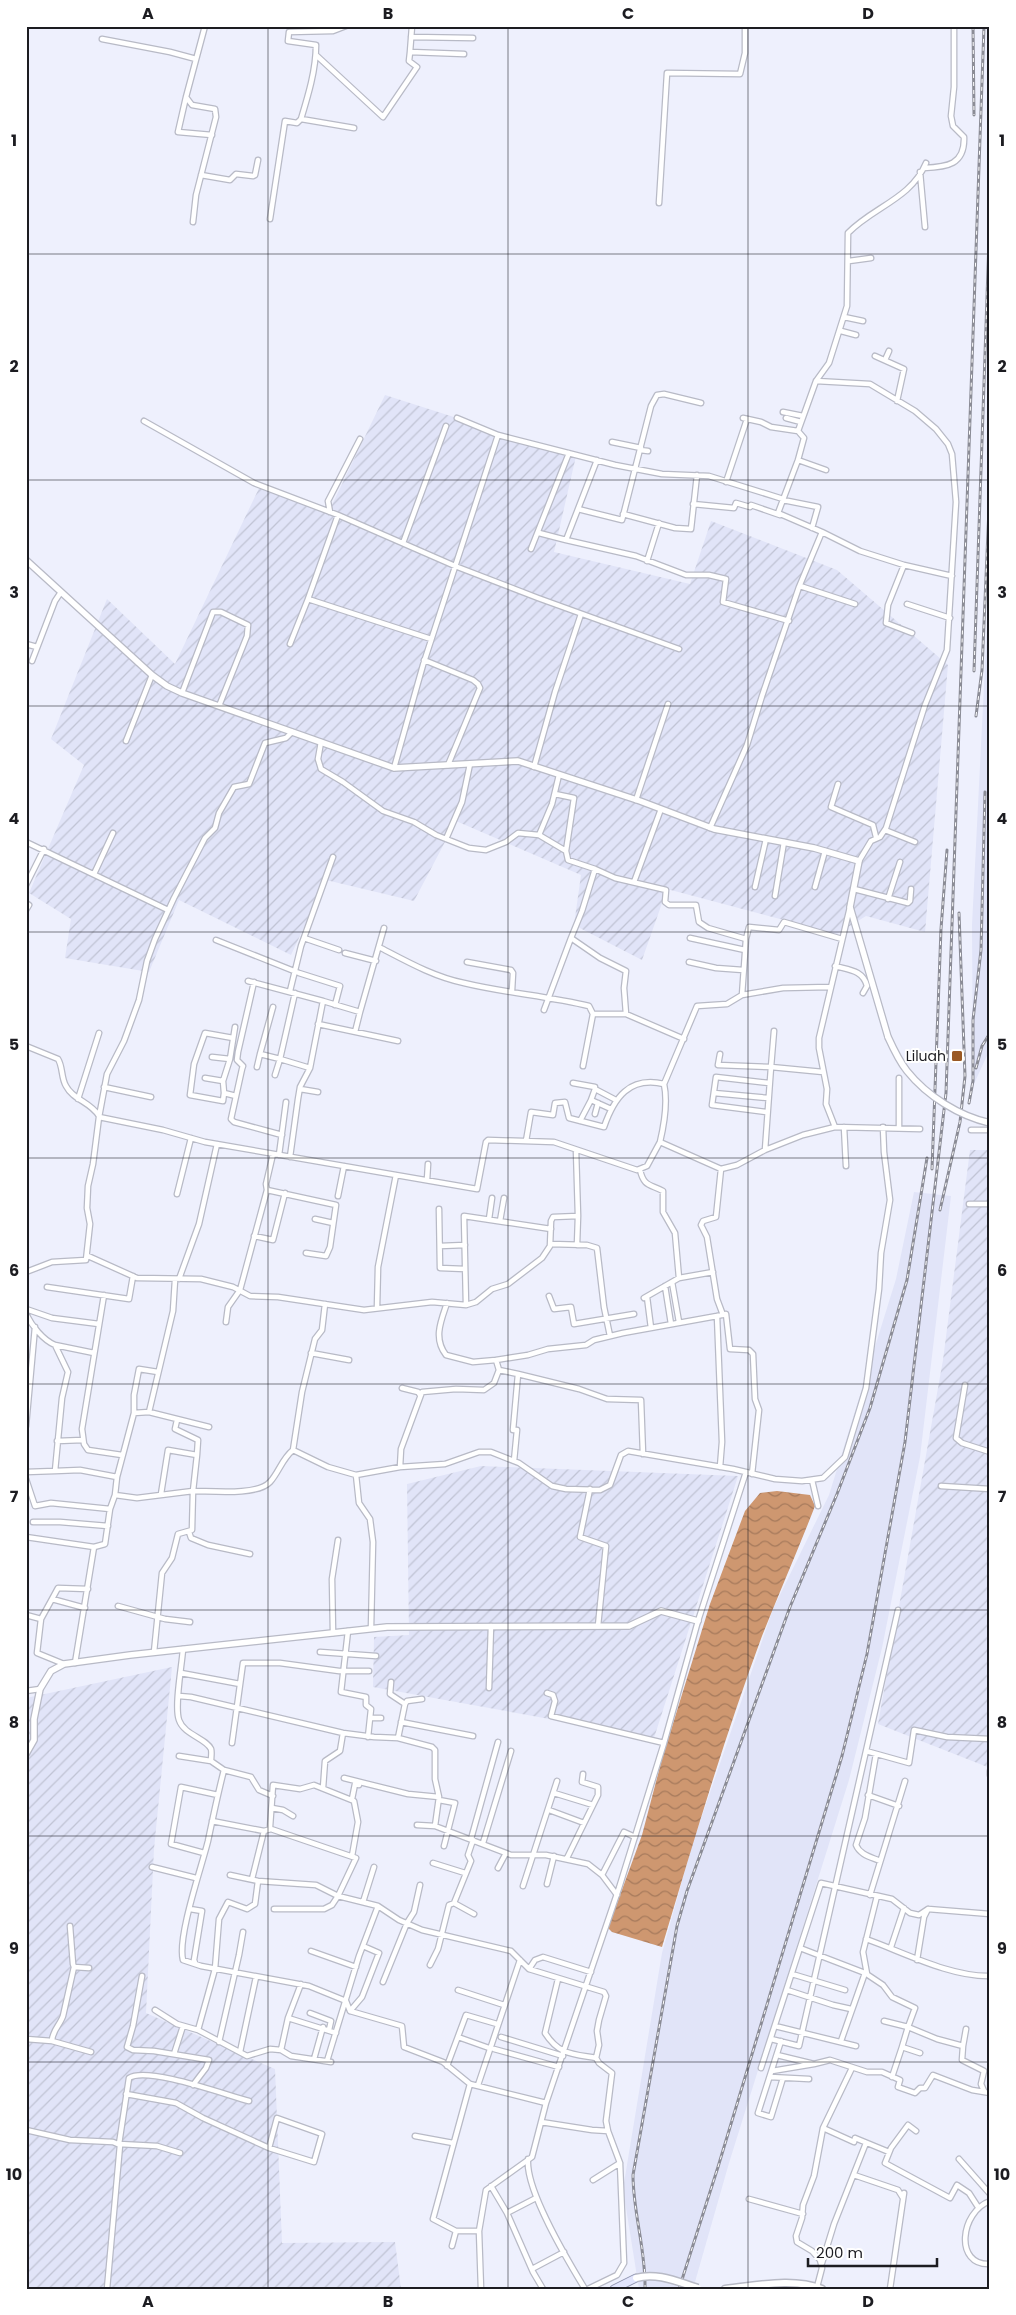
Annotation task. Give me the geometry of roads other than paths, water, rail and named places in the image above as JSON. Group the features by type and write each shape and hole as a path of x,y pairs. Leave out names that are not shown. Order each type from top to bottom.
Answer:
{"main road":[{"path":"614,2289 636,2278 645,2276 661,2277 701,2288"},
{"path":"725,2289 788,2283 800,2283 819,2288"}],"street":[{"path":"205,26 178,132 212,135"},
{"path":"270,219 285,121 297,123 300,119 308,98 316,55 316,45 288,41 289,32 333,31 346,26"},
{"path":"316,55 384,117 417,67 409,60 412,26"},
{"path":"659,203 667,73 740,74 745,53 745,26"},
{"path":"923,167 945,166 959,158 964,147 964,136 953,126 951,116 954,87 954,26"},
{"path":"411,37 473,38"},
{"path":"102,39 150,47 196,59"},
{"path":"410,52 464,54"},
{"path":"186,97 192,106 215,109 212,135 201,175 192,222"},
{"path":"300,119 354,128"},
{"path":"201,175 230,180 236,174 253,176 255,175 258,160"},
{"path":"923,167 924,227"},
{"path":"798,431 816,381 829,363 841,331 847,306 848,232 856,224 888,206 907,190 923,167"},
{"path":"849,261 871,258"},
{"path":"844,317 863,321"},
{"path":"841,331 856,335"},
{"path":"885,360 889,351"},
{"path":"875,356 904,369 897,401"},
{"path":"816,381 870,384 915,411 936,429 948,444 952,454 956,502 947,650 925,705 885,830 880,837 876,837 859,861 819,1038 826,1089 826,1104 835,1127"},
{"path":"578,509 622,520 651,406 657,395 664,394 701,403"},
{"path":"783,412 803,416"},
{"path":"457,418 498,435 597,460 662,474 709,476 783,499 818,507 812,528"},
{"path":"726,482 745,418 771,428 798,431 804,438 798,460 778,513 781,515"},
{"path":"786,418 801,422"},
{"path":"144,422 156,426 254,483 338,515 455,566 679,649"},
{"path":"403,543 446,426"},
{"path":"394,768 424,660 498,435"},
{"path":"330,512 328,501 360,439"},
{"path":"612,442 648,451"},
{"path":"531,549 539,533 539,527 569,453"},
{"path":"566,540 597,460"},
{"path":"798,460 826,470"},
{"path":"623,514 675,528 691,529 697,475"},
{"path":"694,504 734,508 736,503 750,507 751,505 822,532 860,551 904,565 952,576"},
{"path":"290,644 338,515"},
{"path":"647,561 659,524"},
{"path":"710,828 747,745 800,586 822,532"},
{"path":"539,533 636,556 686,575 709,575 726,579 723,602 789,621"},
{"path":"26,560 152,675 167,686 218,706 394,768 518,761 636,800 710,828 825,851 859,861"},
{"path":"904,565 888,605 886,623 912,633"},
{"path":"800,586 855,604"},
{"path":"32,661 55,601 61,592"},
{"path":"308,599 431,639"},
{"path":"907,604 950,618"},
{"path":"182,692 213,612 221,612 248,626 247,636 218,706"},
{"path":"534,766 581,614"},
{"path":"26,644 37,647"},
{"path":"424,660 473,680 480,688 448,765"},
{"path":"126,741 152,675"},
{"path":"636,800 668,704"},
{"path":"26,1272 52,1262 86,1260 88,1256 90,1224 87,1208 88,1186 104,1087 107,1074 124,1041 139,1000 147,961 168,910 205,838 215,828 219,813 234,787 249,784 265,743 286,738 292,732"},
{"path":"321,742 318,759 321,769 343,782 383,811 414,822 446,839 480,851 506,842 518,833 539,835 566,851"},
{"path":"446,839 462,802 470,764"},
{"path":"539,835 555,794 559,775"},
{"path":"838,784 831,807 871,824 876,837"},
{"path":"555,794 574,798 566,851 568,860 615,878 666,890 665,902 669,904 696,905 699,922 708,928 746,940"},
{"path":"634,882 661,809"},
{"path":"885,830 915,842"},
{"path":"94,874 113,833"},
{"path":"755,887 766,839"},
{"path":"26,842 168,910"},
{"path":"775,896 784,842"},
{"path":"26,885 44,849"},
{"path":"815,887 825,851"},
{"path":"275,1075 280,1059 304,938 332,858"},
{"path":"888,899 900,862"},
{"path":"544,1010 582,911 595,869"},
{"path":"854,889 909,903 911,889"},
{"path":"26,903 29,905 26,910"},
{"path":"850,907 888,1037 907,1072 951,1108 978,1120 990,1123"},
{"path":"742,996 742,970 749,927 779,930 784,922 842,939"},
{"path":"355,1032 384,928"},
{"path":"304,938 339,950"},
{"path":"571,938 600,958 626,971 624,988 626,1014"},
{"path":"690,938 745,950"},
{"path":"216,940 340,986 335,1005"},
{"path":"379,947 416,966 462,983 549,997 589,1006 593,1014 583,1066"},
{"path":"345,953 376,962"},
{"path":"467,962 511,970 513,973 512,991"},
{"path":"689,962 716,968 742,970"},
{"path":"835,966 857,972 865,978 867,986 863,993"},
{"path":"248,981 360,1012"},
{"path":"254,982 238,1052 237,1060 243,1066 232,1120 266,1132 282,1135"},
{"path":"99,1117 134,1123 218,1144 477,1189 486,1142 488,1140 554,1142 632,1170 640,1170 647,1166 660,1142 664,1119 664,1084 697,1006 727,1004 742,996 783,988 830,986"},
{"path":"290,1157 300,1088 310,1068 323,1002"},
{"path":"257,1067 273,1006"},
{"path":"593,1014 626,1014 684,1039"},
{"path":"318,1024 398,1041"},
{"path":"234,1038 205,1033 194,1064 190,1095 224,1101 223,1081 230,1059 234,1038 235,1027"},
{"path":"765,1150 766,1112 774,1031"},
{"path":"78,1099 99,1034"},
{"path":"26,1046 58,1059 65,1086 78,1099 95,1110 99,1117"},
{"path":"260,1054 310,1068"},
{"path":"720,1054 714,1106 766,1112"},
{"path":"212,1057 230,1059"},
{"path":"718,1065 823,1072"},
{"path":"716,1077 769,1082"},
{"path":"205,1078 223,1081"},
{"path":"899,1078 899,1128"},
{"path":"526,1141 531,1112 553,1115 555,1102 564,1102 569,1118 604,1127 610,1109 616,1100 629,1088 641,1083 655,1082 664,1084"},
{"path":"573,1083 595,1087 595,1089 616,1100"},
{"path":"104,1087 151,1097"},
{"path":"300,1088 318,1092"},
{"path":"580,1121 595,1089"},
{"path":"224,1093 236,1096"},
{"path":"714,1093 768,1098"},
{"path":"591,1100 610,1109"},
{"path":"279,1155 286,1102"},
{"path":"595,1114 598,1103"},
{"path":"660,1142 721,1169 737,1165 765,1150 802,1135 835,1127 920,1129"},
{"path":"844,1127 846,1166"},
{"path":"293,1450 328,1467 356,1475 400,1467 445,1464 479,1452 492,1452 514,1461 552,1486 566,1489 600,1490 610,1485 621,1455 628,1451 720,1467 775,1480 802,1482 824,1478 845,1456 866,1388 890,1200 883,1127"},
{"path":"971,1130 990,1130"},
{"path":"177,1194 191,1138"},
{"path":"149,1412 173,1311 177,1280 199,1224 218,1144"},
{"path":"576,1150 577,1245"},
{"path":"226,1322 228,1307 240,1290 267,1190 266,1184 273,1154"},
{"path":"427,1180 428,1164"},
{"path":"338,1196 344,1166"},
{"path":"721,1169 716,1217 703,1220 701,1225 707,1237 717,1299 723,1315"},
{"path":"640,1170 646,1183 663,1191 663,1212 675,1233 679,1278"},
{"path":"376,1308 378,1267 396,1175"},
{"path":"267,1190 336,1205 330,1247 326,1256 306,1253"},
{"path":"254,1236 273,1240 285,1193"},
{"path":"489,1219 492,1198"},
{"path":"500,1221 504,1198"},
{"path":"970,1204 990,1204"},
{"path":"439,1209 440,1268 465,1269"},
{"path":"466,1305 464,1216 551,1229"},
{"path":"88,1256 133,1276 201,1280 240,1290 250,1296 278,1297 364,1310 404,1304 447,1303 466,1305 476,1302 492,1289 511,1282 548,1252 553,1217 578,1216"},
{"path":"315,1219 333,1222"},
{"path":"550,1244 597,1248 610,1336"},
{"path":"440,1246 465,1245"},
{"path":"652,1328 645,1297 679,1278 713,1272"},
{"path":"47,1287 129,1299 133,1276"},
{"path":"672,1282 678,1322"},
{"path":"665,1286 671,1324"},
{"path":"104,1295 83,1415 83,1440 88,1450 122,1455"},
{"path":"548,1296 554,1309 571,1307 574,1324 634,1314"},
{"path":"447,1303 438,1334 440,1345 446,1355 473,1362 528,1355 548,1348 586,1345 594,1340 610,1336 726,1314 730,1348 749,1350 753,1354 755,1399 759,1410 749,1473 698,1621 664,1743 635,1837 564,2054 546,2103 532,2157 486,2190 479,2232 481,2289"},
{"path":"115,1495 136,1498 193,1491 230,1492 269,1483 280,1465 293,1450 299,1410 314,1339 322,1330 325,1304"},
{"path":"26,1309 52,1318 99,1324"},
{"path":"26,1314 49,1343 94,1353"},
{"path":"717,1316 722,1442 720,1467"},
{"path":"26,1426 35,1327"},
{"path":"55,1345 68,1372 62,1398 55,1471"},
{"path":"311,1353 349,1360"},
{"path":"400,1467 401,1449 422,1392 484,1390 494,1383 499,1370 496,1360"},
{"path":"26,1537 94,1547 105,1544 117,1477 134,1413 134,1395 139,1369 158,1372"},
{"path":"499,1370 607,1399 641,1400 643,1454"},
{"path":"514,1461 517,1430 513,1430 518,1374"},
{"path":"965,1385 956,1438 962,1443 990,1452"},
{"path":"402,1388 418,1392 420,1395"},
{"path":"134,1413 149,1412 209,1427"},
{"path":"154,1652 162,1573 172,1558 178,1534 192,1530 193,1491 198,1440 175,1429 177,1420"},
{"path":"58,1441 83,1440"},
{"path":"161,1494 168,1450 197,1455"},
{"path":"26,1472 80,1470 117,1477"},
{"path":"356,1475 359,1503 370,1519 373,1542 371,1628"},
{"path":"26,1479 35,1506 51,1503 110,1509"},
{"path":"812,1480 818,1506"},
{"path":"940,1486 990,1489"},
{"path":"590,1489 580,1538 606,1546 598,1626"},
{"path":"33,1522 108,1526"},
{"path":"189,1532 195,1540 250,1554"},
{"path":"333,1633 332,1579 338,1540"},
{"path":"75,1663 94,1547"},
{"path":"64,1664 37,1653 41,1619 58,1588 88,1589"},
{"path":"52,1599 85,1608"},
{"path":"118,1606 190,1622"},
{"path":"771,2039 799,2046 898,1610"},
{"path":"26,1754 34,1740 34,1719 40,1689 51,1671 64,1664 371,1628 629,1626 661,1611 698,1621"},
{"path":"26,1615 41,1619"},
{"path":"489,1688 491,1626"},
{"path":"348,1631 342,1693 364,1695 366,1705 370,1709 368,1737"},
{"path":"183,1649 179,1721 187,1731 211,1749 211,1761"},
{"path":"320,1652 376,1656"},
{"path":"232,1743 243,1664 280,1663 339,1671 369,1671"},
{"path":"181,1673 240,1684"},
{"path":"391,1682 390,1694 405,1704"},
{"path":"26,1691 40,1689"},
{"path":"547,1693 552,1694 555,1701 551,1716 664,1743"},
{"path":"179,1696 343,1733 368,1737 398,1738 432,1747 436,1750 435,1779 439,1799 435,1826"},
{"path":"398,1738 407,1700 422,1699"},
{"path":"370,1718 380,1718"},
{"path":"401,1722 473,1736"},
{"path":"866,1751 909,1763 914,1730 947,1737 990,1739"},
{"path":"323,1788 325,1761 340,1751 343,1733"},
{"path":"430,1965 434,1959 442,1934 449,1905 454,1903 471,1861 468,1855 498,1742"},
{"path":"483,1843 510,1751"},
{"path":"876,1754 865,1818 856,1845 858,1850 880,1860"},
{"path":"179,1756 211,1761 224,1770 251,1777 259,1790 272,1796"},
{"path":"224,1770 196,1878 181,1958 201,1966 309,1986 346,2001 350,2011"},
{"path":"567,1858 599,1788 582,1782 583,1774"},
{"path":"344,1778 408,1794 455,1803 444,1846"},
{"path":"523,1886 558,1781"},
{"path":"870,1895 899,1806 905,1781"},
{"path":"352,1799 355,1784 360,1785 361,1782"},
{"path":"271,1828 273,1785 296,1789 309,1785 323,1788 354,1800 358,1822 352,1856"},
{"path":"204,1853 171,1844 181,1787 218,1795"},
{"path":"554,1793 593,1804"},
{"path":"868,1795 899,1806"},
{"path":"272,1808 283,1810 293,1816"},
{"path":"549,1810 584,1823"},
{"path":"212,1821 264,1831 271,1828 356,1858 332,1905 324,1909 274,1909"},
{"path":"417,1825 435,1826 506,1853 554,1856 588,1864 602,1875 617,1895"},
{"path":"252,1879 264,1831"},
{"path":"602,1875 624,1832 635,1837"},
{"path":"498,1868 506,1853"},
{"path":"547,1884 554,1856"},
{"path":"433,1863 465,1873"},
{"path":"152,1867 196,1878"},
{"path":"363,1902 374,1867"},
{"path":"230,1875 258,1881 314,1885 338,1896 378,1906 407,1923 426,1931 511,1951 529,1969 585,1988 604,1992 606,1996 599,2020 599,2045 596,2058 599,2063 612,2073 606,2122 620,2163 624,2264 617,2275 587,2289 564,2252 536,2198 528,2178 528,2159"},
{"path":"198,2030 215,1969 222,1912 228,1902 247,1909 255,1904 258,1881"},
{"path":"761,2068 821,1883 870,1895 892,1898 910,1913 919,1915 928,1909 990,1914"},
{"path":"383,1982 407,1923 414,1912 420,1885"},
{"path":"841,2042 851,2009 866,1973 863,1952 877,1896"},
{"path":"454,1903 474,1914"},
{"path":"155,2010 176,2024 198,2030 247,2056 270,2048 281,2050 291,2056 329,2062 362,1946 378,1906"},
{"path":"891,1947 904,1908"},
{"path":"190,1909 202,1911 195,1963"},
{"path":"917,1960 924,1917 928,1909"},
{"path":"52,2041 52,2034 64,2016 74,1967 70,1947 70,1926"},
{"path":"219,2042 243,1932"},
{"path":"866,1939 891,1947 917,1960 964,1974 990,1976"},
{"path":"350,2011 362,1997 379,1953 362,1946"},
{"path":"800,1948 866,1973 883,1985 892,1997 915,2008 892,2077"},
{"path":"311,1951 356,1967"},
{"path":"529,1969 535,1960 543,1957 591,1972"},
{"path":"478,2086 491,2049 497,2024 520,1960"},
{"path":"74,1967 89,1968"},
{"path":"792,1974 845,1990"},
{"path":"142,1976 133,2026 127,2047 133,2050 209,2060 206,2068 193,2085"},
{"path":"240,2052 256,1977"},
{"path":"558,1979 546,2033 554,2046 564,2054"},
{"path":"281,2050 288,2018 301,1984"},
{"path":"458,1990 504,2005"},
{"path":"787,1990 851,2009"},
{"path":"350,2011 402,2026 404,2048 443,2062 470,2084 546,2103"},
{"path":"310,2013 331,2021 329,2030"},
{"path":"447,2066 466,2015 497,2024"},
{"path":"288,2018 336,2033"},
{"path":"884,2021 908,2027 963,2046"},
{"path":"174,2054 183,2026"},
{"path":"775,2026 856,2046"},
{"path":"314,2059 323,2028"},
{"path":"966,2029 962,2060 984,2071 982,2084 984,2092"},
{"path":"458,2037 491,2049 559,2068"},
{"path":"501,2037 564,2054 596,2058"},
{"path":"26,2039 52,2041 91,2052"},
{"path":"781,2042 758,2113 772,2117 783,2078"},
{"path":"902,2048 920,2053"},
{"path":"767,2051 814,2064"},
{"path":"772,2071 830,2060 867,2072 882,2072 900,2080 898,2087 915,2094 920,2088 925,2088 933,2075 972,2090 990,2093"},
{"path":"822,2264 812,2252 798,2242 796,2234 803,2205 814,2176 822,2128 852,2068"},
{"path":"107,2289 119,2144 129,2078 135,2074 167,2078 249,2101"},
{"path":"770,2077 809,2079"},
{"path":"470,2084 433,2219 456,2231 479,2232"},
{"path":"126,2094 176,2103 203,2118 269,2148 316,2162 322,2134 277,2118 269,2148"},
{"path":"541,2122 608,2131"},
{"path":"916,2131 908,2125 889,2152 885,2163 950,2198 957,2185 969,2194 978,2207"},
{"path":"822,2128 854,2142 855,2138 889,2152"},
{"path":"26,2130 70,2140 157,2146 180,2153"},
{"path":"415,2136 453,2143"},
{"path":"819,2288 822,2264 834,2224 866,2143"},
{"path":"959,2159 990,2194"},
{"path":"593,2180 620,2163"},
{"path":"854,2175 898,2190 904,2195 890,2289"},
{"path":"491,2186 507,2213 543,2289"},
{"path":"507,2213 536,2198"},
{"path":"749,2199 802,2214"},
{"path":"990,2201 978,2207 964,2231 965,2242 971,2258 978,2263 990,2264"},
{"path":"452,2246 456,2231"},
{"path":"532,2269 564,2252"}],"water":[{"path":"777,1491 810,1495 815,1506 748,1674 709,1791 662,1947 612,1932 608,1928 642,1835 662,1759 710,1604 745,1511 760,1493"}],"railway":[{"path":"973,26 974,115"},
{"path":"679,2289 718,2167 842,1756 867,1654 905,1442 946,1093 984,26"},
{"path":"974,671 990,211"},
{"path":"976,716 982,670 990,485"},
{"path":"969,1103 973,1081 973,1020 981,950 985,792"},
{"path":"932,1169 941,929 947,850"},
{"path":"940,1210 960,1122 965,1076 959,913"},
{"path":"976,1068 982,1046 990,1033"},
{"path":"645,2289 644,2260 635,2203 633,2175 677,1926 687,1891 790,1607 870,1408 907,1280 927,1158"}],"place":[{"name":"Liluah","path":"957,1056"}]}
